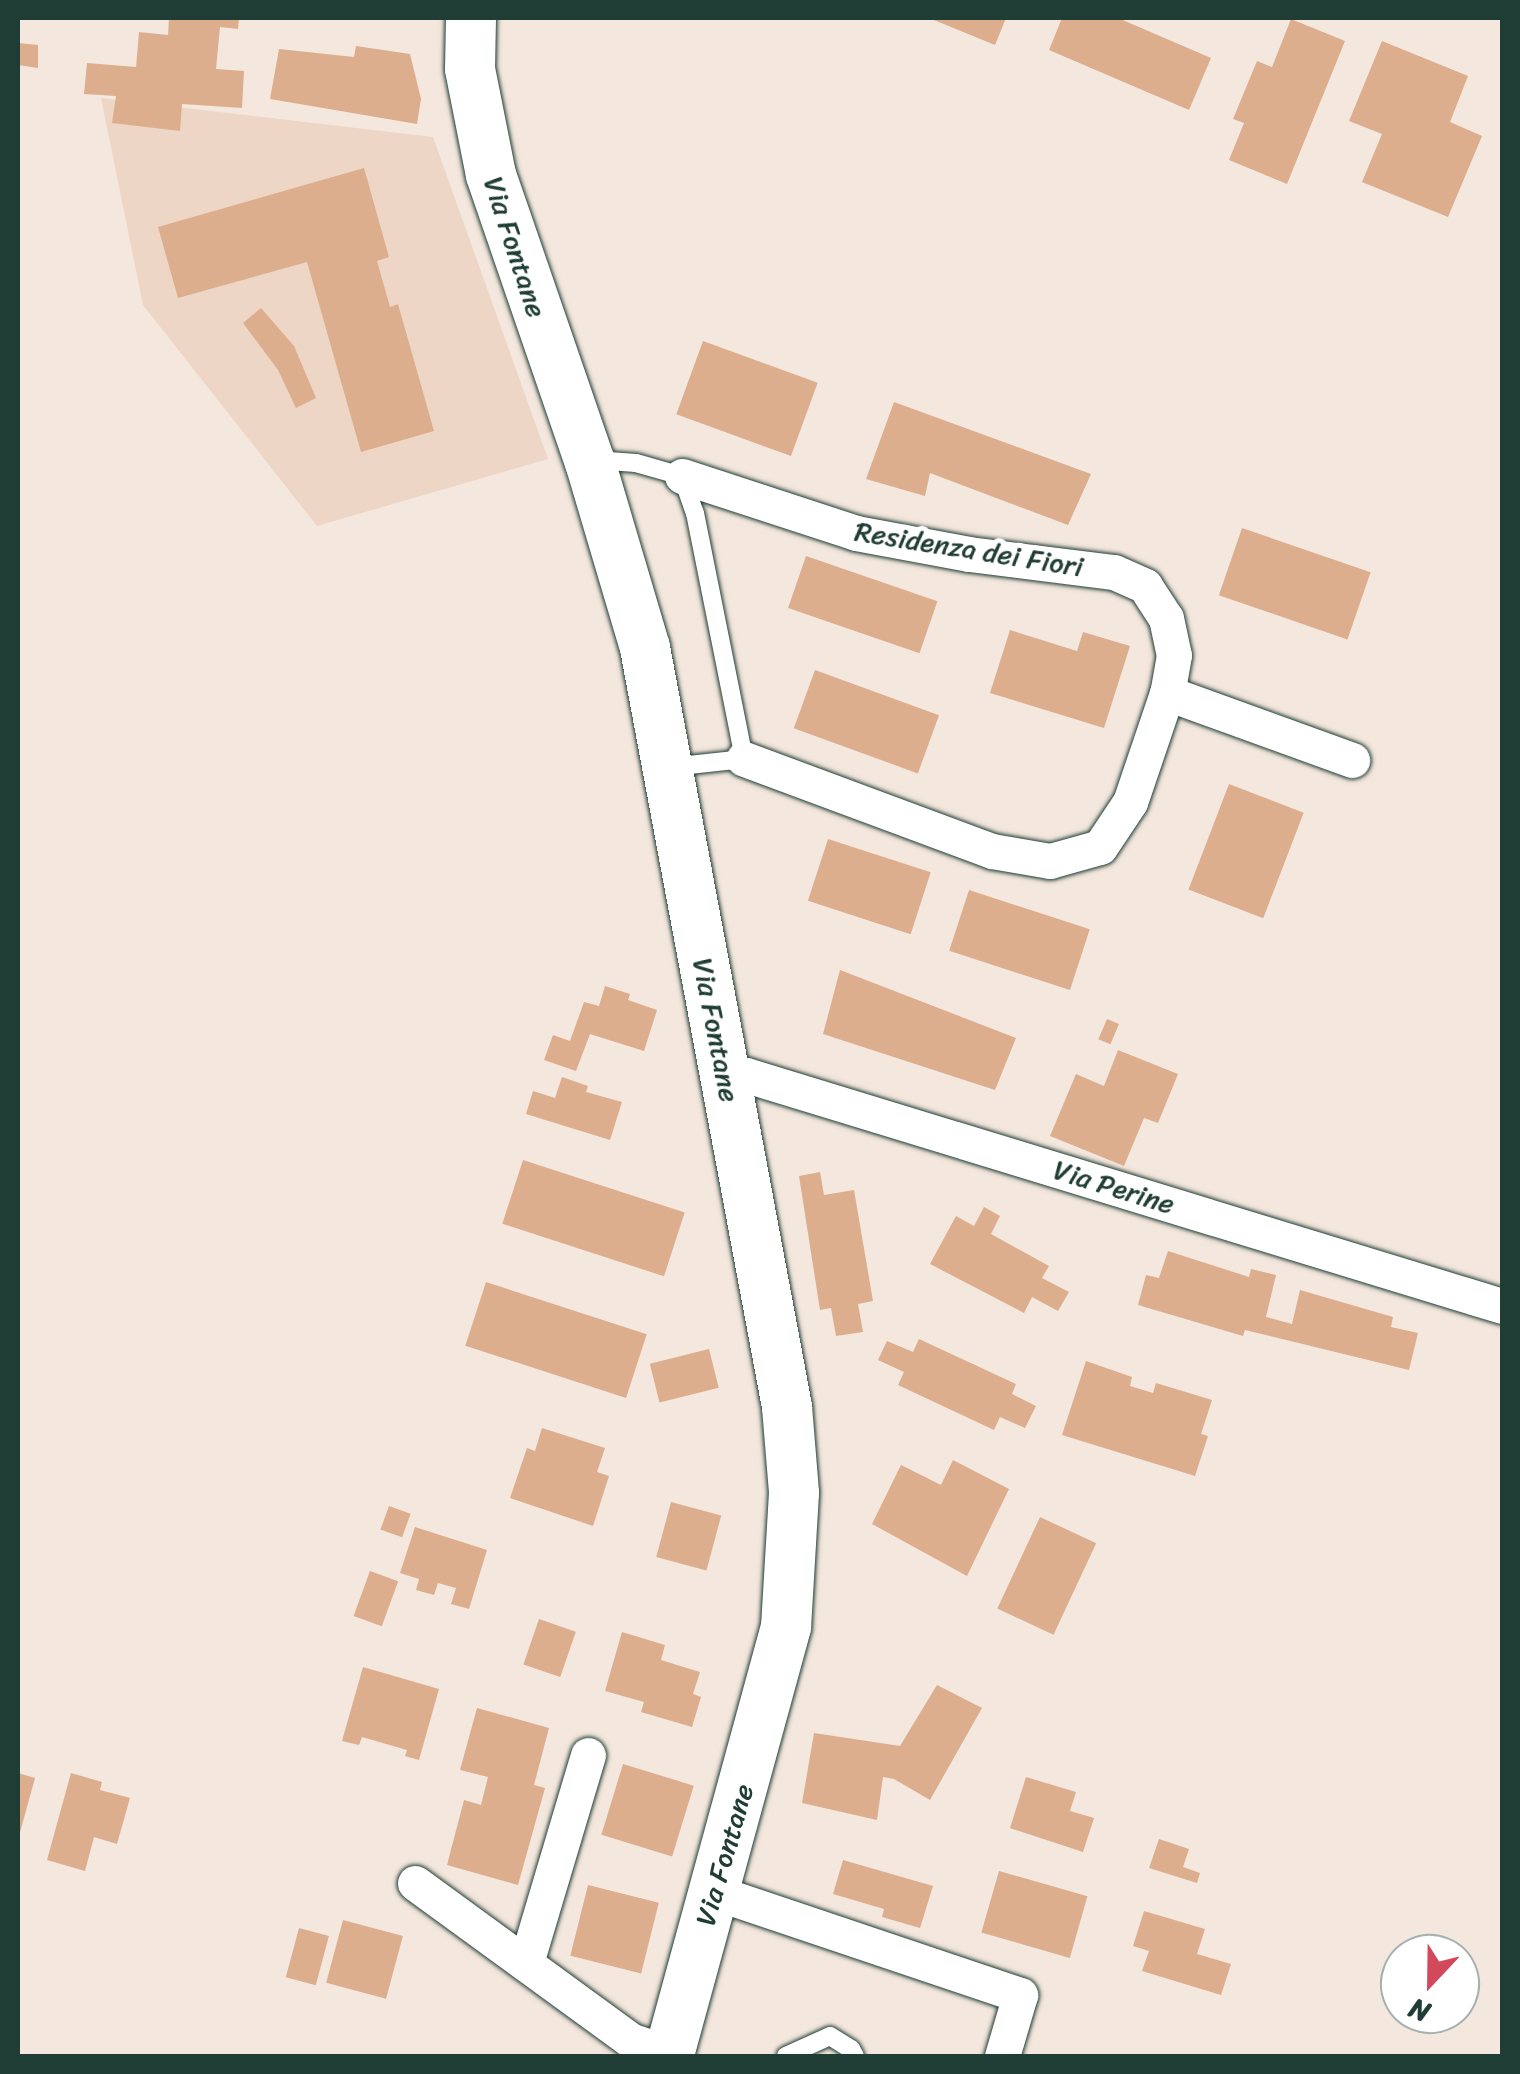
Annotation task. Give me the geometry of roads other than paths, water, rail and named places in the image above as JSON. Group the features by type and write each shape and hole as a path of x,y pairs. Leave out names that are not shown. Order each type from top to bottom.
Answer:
{"street":[{"name":"Via Fontane","path":"415,1883 632,2041 669,2055 786,1628 794,1530 787,1407 645,648 590,462 491,175 472,87 471,18"},
{"name":"Residenza dei Fiori","path":"682,476 856,533 969,554 1114,572 1145,586 1166,618 1174,655 1166,693 1130,802 1100,847 1050,862 992,852 744,759"},
{"path":"1166,693 1352,760"},
{"name":"Via Perine","path":"725,1080 746,1075 1502,1306"},
{"path":"526,1963 588,1755"},
{"path":"714,1892 1020,1996 1002,2056"}],"lane":[{"path":"590,462 604,458 682,476 695,513 744,759 668,768"},
{"path":"786,2056 830,2036 855,2056"}]}
